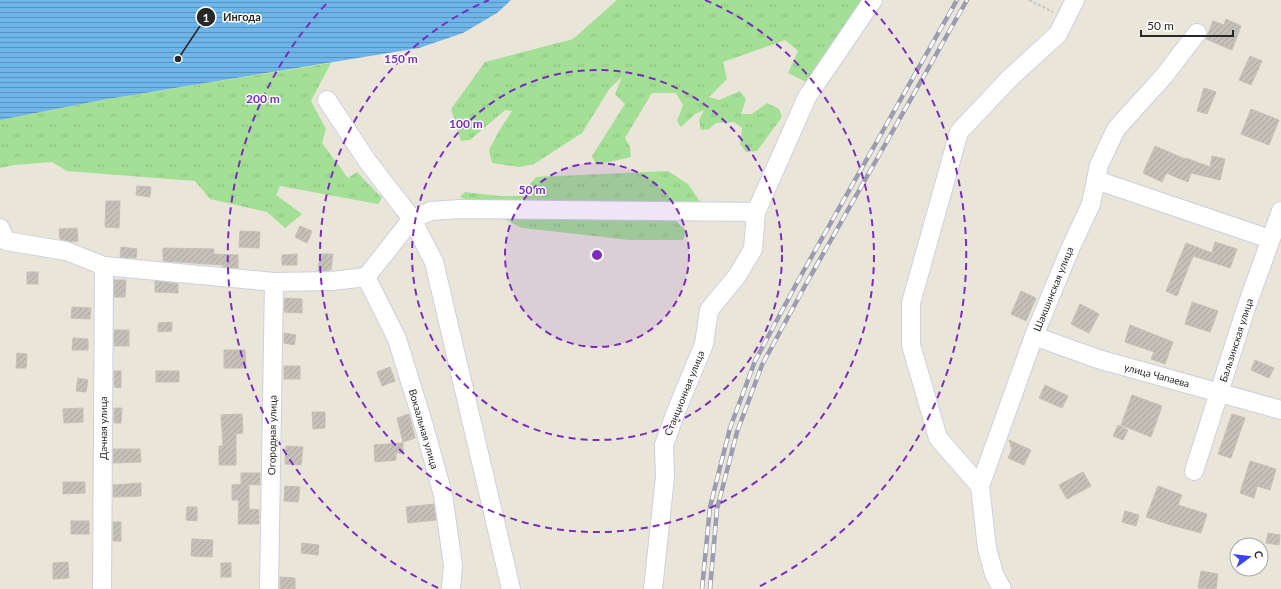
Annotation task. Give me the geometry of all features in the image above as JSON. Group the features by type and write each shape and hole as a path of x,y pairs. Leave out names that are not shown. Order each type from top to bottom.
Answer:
{"street":[{"name":"Станционная улица","path":"653,589 666,477 664,445 704,344 709,310 737,276 753,249 756,212 807,97 873,0"},
{"path":"980,486 938,438 911,345 911,303 959,132 1009,79 1058,34 1075,0"},
{"name":"Шакшинская улица","path":"998,581 987,548 980,486 1034,336 1070,249 1091,204 1099,165 1116,129 1164,76 1197,33"},
{"path":"327,100 368,162 412,219 434,262 510,589"},
{"path":"1096,180 1270,240"},
{"path":"2,237 66,251 104,266 274,282 332,281 366,277 412,219 432,211 460,209 756,212"},
{"name":"Бальзинская улица","path":"1194,471 1246,308 1281,211"},
{"name":"Дачная улица","path":"102,589 104,266"},
{"name":"Вокзальная улица","path":"366,277 397,339 424,426 443,495 453,565 451,589"},
{"name":"Огородная улица","path":"269,589 274,282"},
{"name":"улица Чапаева","path":"1034,336 1098,359 1281,410"}],"path":[{"path":"1029,0 1066,19"}],"green space":[{"path":"617,0 862,0 806,82 788,73 798,51 785,40 723,62 727,79 709,97 719,100 740,91 746,99 741,114 752,114 767,103 779,109 782,117 757,151 746,152 740,144 742,128 734,122 716,123 709,129 701,130 699,120 704,110 695,114 681,127 677,121 683,105 676,93 652,93 625,138 630,147 631,157 596,165 592,156 625,104 615,94 622,77 610,88 582,133 534,164 519,167 492,163 489,150 512,111 505,110 470,140 461,141 451,109 485,62 573,39"},
{"path":"331,63 311,101 326,129 322,143 348,178 357,172 382,198 378,204 280,186 276,195 302,214 285,228 267,212 210,199 195,181 67,171 52,162 14,165 0,168 0,120 102,100"},
{"path":"668,171 688,184 701,203 473,202 460,197 465,192 499,196 533,196 530,184 536,177"},
{"path":"526,216 676,221 686,231 683,240 629,240 522,228 504,219"}],"water":[{"path":"0,0 511,0 497,13 463,33 419,48 102,100 0,120"}],"building":[{"path":"1226,19 1241,26 1232,50 1206,39 1213,21 1224,25"},
{"path":"1250,56 1262,61 1251,85 1239,80"},
{"path":"1204,88 1216,92 1207,114 1197,111"},
{"path":"1251,109 1279,120 1269,145 1241,134"},
{"path":"1155,146 1185,159 1186,158 1210,167 1212,156 1225,159 1220,180 1191,173 1188,182 1166,173 1162,182 1143,173"},
{"path":"137,186 151,187 150,197 136,195"},
{"path":"106,201 120,201 119,228 105,227"},
{"path":"300,226 312,231 307,243 295,237"},
{"path":"77,228 78,241 71,242 60,239 59,229"},
{"path":"240,231 260,232 259,248 239,247"},
{"path":"1215,242 1237,249 1230,268 1193,256 1177,296 1166,291 1186,243 1212,253"},
{"path":"121,247 137,249 136,258 120,257"},
{"path":"163,248 214,249 214,254 238,255 238,268 223,267 223,265 163,261"},
{"path":"297,254 297,265 282,265 282,255"},
{"path":"320,254 333,254 331,270 318,271"},
{"path":"27,272 38,272 38,284 27,284"},
{"path":"114,280 126,280 125,297 114,297"},
{"path":"155,281 178,284 178,293 155,292"},
{"path":"1021,291 1036,298 1026,321 1011,314"},
{"path":"285,298 302,299 302,313 284,312"},
{"path":"1192,302 1218,311 1210,332 1185,324"},
{"path":"1080,304 1099,314 1089,333 1071,324"},
{"path":"72,307 91,308 90,319 71,318"},
{"path":"172,322 172,331 158,332 158,323"},
{"path":"1130,325 1173,342 1165,364 1151,359 1154,352 1125,342"},
{"path":"114,330 129,330 129,346 114,346"},
{"path":"284,333 296,335 294,345 284,343"},
{"path":"73,338 88,339 88,350 72,350"},
{"path":"224,350 245,350 246,368 224,368"},
{"path":"17,353 27,354 26,368 16,368"},
{"path":"1255,360 1274,368 1269,378 1251,370"},
{"path":"284,366 300,366 300,379 284,379"},
{"path":"390,367 395,381 382,386 377,372"},
{"path":"114,371 121,371 121,388 114,387"},
{"path":"156,371 179,371 179,382 156,382"},
{"path":"78,378 88,380 86,392 76,391"},
{"path":"1045,385 1068,396 1062,408 1039,398"},
{"path":"1132,395 1162,406 1151,437 1121,425"},
{"path":"83,408 83,422 64,423 63,409"},
{"path":"114,408 122,408 121,423 114,423"},
{"path":"312,412 325,412 325,428 313,429"},
{"path":"242,414 243,433 236,434 236,465 219,465 219,446 223,446 221,415"},
{"path":"409,414 415,438 403,442 397,418"},
{"path":"1232,414 1245,418 1231,458 1218,454"},
{"path":"1118,425 1128,430 1123,440 1113,436"},
{"path":"1009,440 1031,450 1024,465 1008,458 1012,450"},
{"path":"403,443 403,453 396,453 396,460 375,462 374,445"},
{"path":"286,446 303,447 301,465 285,464"},
{"path":"113,449 140,449 141,462 113,463"},
{"path":"1250,461 1276,469 1270,490 1257,486 1254,498 1240,493"},
{"path":"1083,472 1091,486 1067,499 1059,485"},
{"path":"241,473 260,473 260,485 241,484"},
{"path":"63,482 85,482 85,493 63,494"},
{"path":"141,483 141,496 113,497 113,485"},
{"path":"249,484 249,509 259,510 259,524 238,524 239,500 232,500 232,485"},
{"path":"285,486 300,487 298,502 284,501"},
{"path":"1158,486 1182,495 1178,505 1207,514 1201,533 1146,517"},
{"path":"434,504 436,520 408,523 406,507"},
{"path":"187,507 197,507 197,521 186,520"},
{"path":"1125,511 1139,515 1136,526 1122,522"},
{"path":"71,521 89,521 89,534 71,534"},
{"path":"113,522 121,522 121,541 113,541"},
{"path":"1268,533 1280,535 1279,545 1269,543 1269,537 1267,537"},
{"path":"192,539 213,540 212,557 191,556"},
{"path":"302,543 319,545 318,555 301,553"},
{"path":"68,562 69,578 53,579 53,563"},
{"path":"221,563 231,563 231,577 221,577"},
{"path":"1201,571 1218,574 1216,589 1198,588"},
{"path":"280,577 295,578 295,589 280,589"}],"railway":[{"path":"702,589 710,507 730,428 755,361 799,279 957,0"},
{"path":"710,589 717,509 737,432 762,365 806,284 967,0"}],"place":[{"name":"Ингода","path":"178,59"}]}
